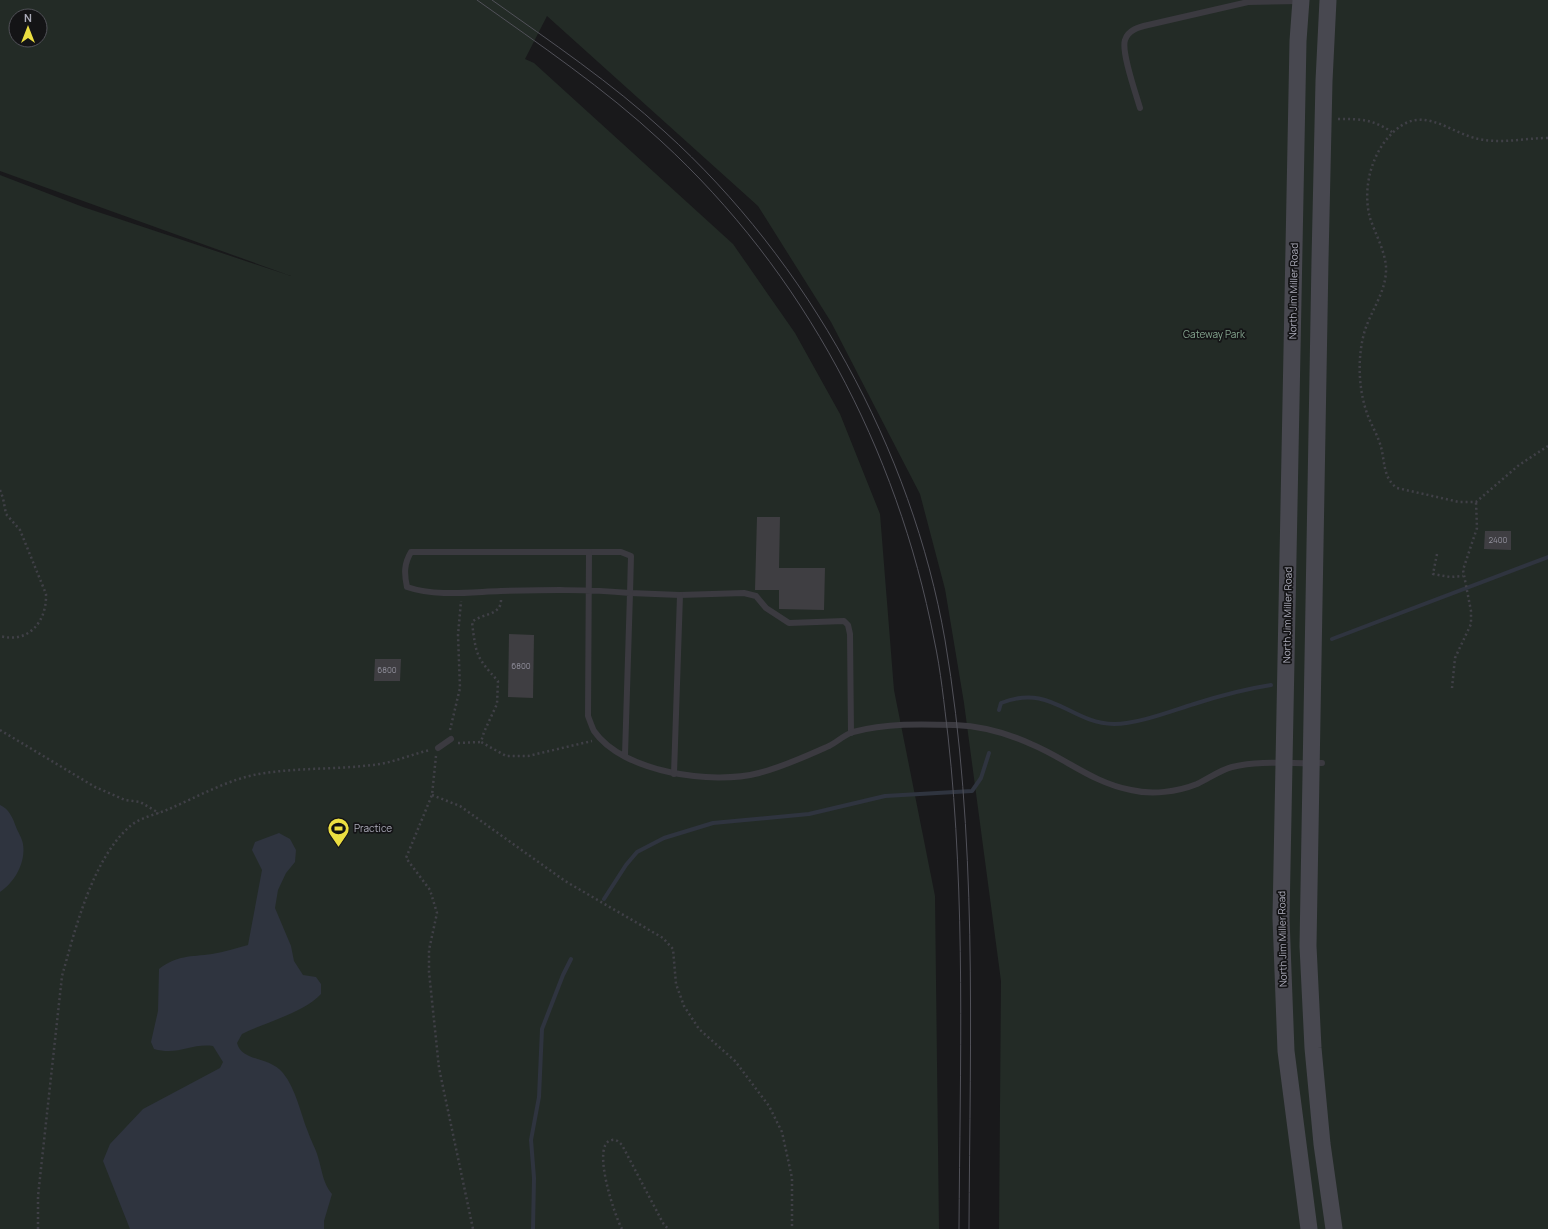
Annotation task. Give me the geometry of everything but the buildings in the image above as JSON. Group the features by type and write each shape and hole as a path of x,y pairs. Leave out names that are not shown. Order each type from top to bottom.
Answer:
{"main road":[{"name":"North Jim Miller Road","path":"1301,0 1298,41 1293,259 1281,918 1283,1005 1291,1098 1309,1229"},
{"path":"1328,0 1324,81 1320,260 1317,763 1308,946 1313,1048 1322,1144 1334,1229"},
{"path":"1293,259 1320,260"}],"lane":[{"path":"1140,108 1125,52 1125,40 1130,33 1137,28 1229,5 1248,2 1301,0"},
{"path":"624,755 630,593 631,556 621,552 411,552 406,561 404,572 407,586 419,591 461,592 589,589 630,593 680,595 744,594 756,596 766,608 790,623 844,621 848,625 850,634 851,733"},
{"path":"589,552 588,716 594,730 602,739 624,755 647,766 674,774 706,778 736,777 759,773 830,745 851,733 886,726 915,724 967,726 997,732 1032,744 1081,772 1109,785 1132,791 1154,792 1177,790 1197,784 1229,767 1252,763 1317,763"},
{"path":"674,774 680,595"},
{"path":"438,748 451,739"}],"path":[{"path":"1335,119 1362,119 1378,123 1392,132"},
{"path":"1548,138 1510,142 1479,139 1467,136 1437,123 1422,120 1414,120 1392,132 1375,159 1369,176 1368,208 1386,266 1384,286 1365,331 1361,358 1361,396 1381,446 1386,473 1391,483 1397,488 1459,502 1476,502 1519,465 1548,446"},
{"path":"0,490 6,514 20,530 46,594 46,605 43,616 37,626 28,633 17,637 0,636"},
{"path":"1452,688 1455,658 1471,624 1463,576 1464,564 1474,540 1477,528 1476,502"},
{"path":"1437,554 1433,574 1450,577 1463,576"},
{"path":"481,742 497,704 498,681 481,663 475,648 472,622 478,617 497,612 502,605 502,591"},
{"path":"461,592 458,635 460,688 452,720 451,739 456,743 481,742 506,756 528,756 602,739"},
{"path":"0,730 95,786 125,800 140,802 159,814"},
{"path":"38,1229 38,1196 62,976 71,943 92,884 110,851 128,827 145,818 159,814 216,788 258,774 380,764 438,748 432,795 406,858 430,890 437,913 430,950 428,972 439,1068 473,1229"},
{"path":"432,795 460,806 565,881 663,938 673,949 676,984 684,1006 699,1028 735,1061 769,1106 782,1132 792,1178 792,1229"},
{"path":"622,1229 606,1187 603,1150 605,1144 611,1140 617,1141 622,1145 663,1223 668,1229"}],"green space":[{"name":"Gateway Park","path":"0,0 1548,0 1548,1229 999,1229 1001,981 964,703 945,589 920,494 831,322 758,206 547,16 525,59 534,63 733,244 795,333 840,414 880,514 894,690 935,896 939,1229 0,1229 0,175 83,207 291,276 0,171"}],"shaded area":[{"path":"0,805 8,811 12,817 22,840 23,858 15,877 0,892"},
{"path":"279,833 290,839 296,850 295,862 286,873 278,890 275,908 291,946 294,961 303,975 316,977 321,984 321,994 304,1007 242,1034 237,1043 244,1053 277,1068 283,1073 291,1086 317,1154 325,1181 332,1194 324,1221 324,1229 130,1229 103,1161 110,1144 143,1109 220,1068 223,1062 213,1046 198,1046 170,1051 154,1049 151,1042 158,1011 159,969 178,959 216,953 248,945 262,870 252,850 255,842"}],"waterway":[{"path":"1332,639 1548,557"},
{"path":"999,710 1001,703 1019,698 1034,698 1047,701 1098,722 1114,724 1133,722 1154,717 1232,693 1271,685"},
{"path":"604,899 626,865 637,852 664,838 713,823 809,814 885,796 972,791 981,778 989,753"},
{"path":"533,1229 534,1178 531,1140 539,1097 542,1029 563,975 571,959"}],"tram line":[{"path":"477,0 594,85 661,141 712,192 759,247 800,306 837,368 869,432 896,499 918,568 934,639 942,688 954,798 960,921 961,982 959,1229"},
{"path":"492,0 581,63 645,114 717,183 764,239 808,299 846,363 880,430 907,499 929,569 945,640 956,713 963,787 970,934 971,1008 969,1229"}],"place":[{"name":"Practice","path":"338,848"}]}
